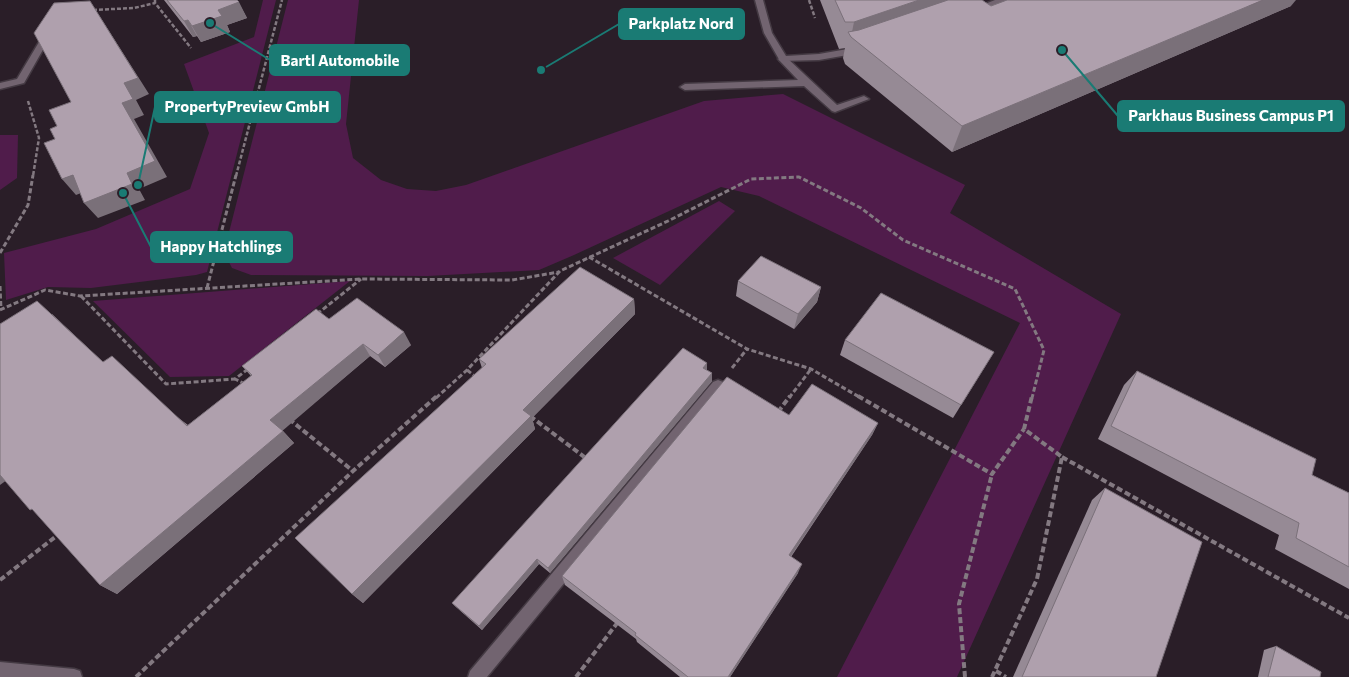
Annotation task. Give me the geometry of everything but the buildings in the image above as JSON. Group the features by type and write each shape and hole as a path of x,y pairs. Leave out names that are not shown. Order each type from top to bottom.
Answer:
{"street":[{"path":"759,0 768,33 783,59 806,83 835,109 864,99"},
{"path":"966,13 1003,0"},
{"path":"0,86 22,81 60,12"},
{"path":"783,59 850,53 868,47"},
{"path":"685,87 806,83"},
{"path":"476,677 718,386"},
{"path":"0,670 74,677"}],"path":[{"path":"207,288 282,0"},
{"path":"809,0 815,18"},
{"path":"60,12 134,8 155,1 191,48"},
{"path":"0,253 28,206 39,138 22,81"},
{"path":"588,257 747,349 811,369 992,474"},
{"path":"0,286 1,310 45,290 80,296 361,279 512,280 560,272"},
{"path":"309,320 361,279"},
{"path":"80,296 166,384 234,379 250,368"},
{"path":"775,416 811,369"},
{"path":"467,370 482,381"},
{"path":"234,379 248,386 240,392"},
{"path":"522,410 592,463"},
{"path":"286,416 354,472"},
{"path":"965,677 959,604 992,474 1024,429"},
{"path":"1062,457 1349,618"},
{"path":"0,580 62,531"},
{"path":"576,677 624,614"},
{"path":"996,671 1006,677"}],"shaded area":[{"path":"263,0 276,0 207,272 91,288 48,287 6,300 4,253 96,229 190,189 209,133 184,64 254,37"},
{"path":"288,0 359,0 346,124 353,158 381,180 407,189 436,191 466,185 704,101 783,94 965,185 950,213 1121,314 957,677 837,677 1020,323 759,196 721,187 539,270 428,276 251,275 232,268 224,252"},
{"path":"0,135 18,135 17,178 0,190"},
{"path":"719,201 735,211 660,285 613,258"},
{"path":"350,281 229,376 170,377 93,301"}],"place":[{"name":"Bartl Automobile","path":"210,23"},
{"name":"Parkhaus Business Campus P1","path":"1062,50"},
{"name":"Parkplatz Nord","path":"541,70"},
{"name":"PropertyPreview GmbH","path":"138,185"},
{"name":"Happy Hatchlings","path":"123,193"}]}
